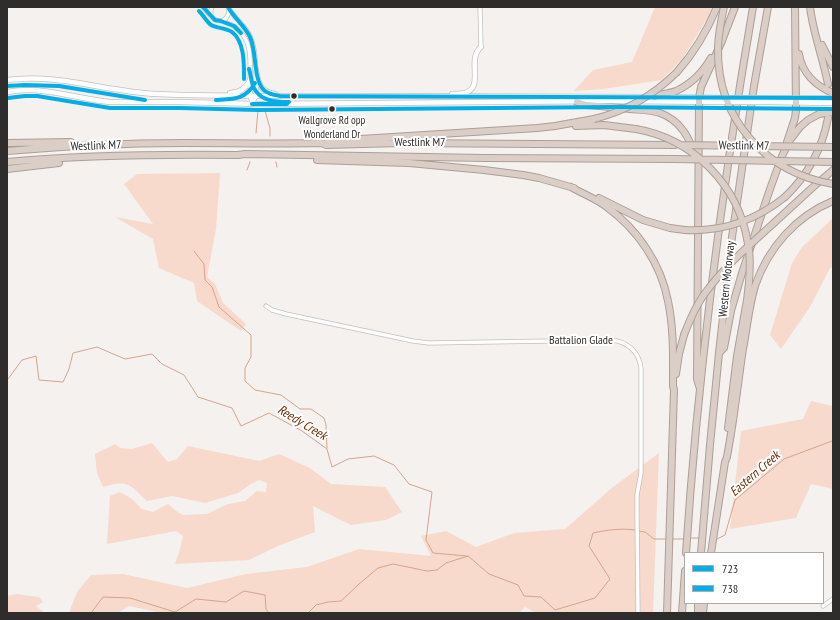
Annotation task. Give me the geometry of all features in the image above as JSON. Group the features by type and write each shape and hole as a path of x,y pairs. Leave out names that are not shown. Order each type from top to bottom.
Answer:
{"highway":[{"path":"555,126 608,116 633,105 656,90 686,62 700,41 717,7"},
{"path":"724,7 719,33 718,63 720,78 726,97 738,123 756,145 779,164 803,176 833,184"},
{"path":"700,388 697,379 699,100 701,87 722,41 735,7"},
{"name":"Western Motorway","path":"686,551 708,306 725,179 753,7"},
{"name":"Western Motorway","path":"701,551 719,352 732,237 754,86 768,7"},
{"path":"782,156 795,118 795,7"},
{"path":"812,7 818,35 833,67"},
{"path":"812,7 814,29 828,84"},
{"path":"654,97 659,94 676,91 693,80 705,67 720,40 723,38"},
{"path":"796,49 808,76 822,88 833,93"},
{"path":"577,102 650,111 665,115 676,123 687,136 692,144 699,165"},
{"path":"719,352 724,348 731,311 742,273 782,156 790,140 800,127 808,120 819,114 833,112"},
{"path":"238,155 245,158 409,163 484,170 539,178 578,188 643,220 655,224 685,230 704,230 736,225 764,212 785,197 802,180 813,162 822,143 828,118"},
{"path":"322,143 326,141 485,130 604,125 636,129 664,136 686,148 713,170 726,186 737,207 746,232 750,252 750,268 747,300 736,362 725,462 711,552"},
{"path":"7,143 35,146"},
{"name":"Westlink M7","path":"35,146 174,143 322,143 326,145 509,143 833,147"},
{"path":"7,151 35,146"},
{"name":"Westlink M7","path":"36,163 66,158 245,154 833,162"},
{"path":"7,162 36,163"},
{"path":"7,169 36,163"},
{"path":"667,613 674,390 679,354 684,335 694,312 708,288 730,264 833,170"},
{"path":"571,187 602,204 622,220 643,244 656,266 667,293 670,311 674,390"},
{"path":"725,462 734,419 741,362 750,308 760,274 771,253 789,230 811,212 833,201"},
{"path":"682,613 684,585"}],"main road":[{"path":"424,96 466,93 475,81 475,54 481,47"},
{"path":"256,66 258,82 262,88 268,93 283,96"},
{"path":"7,80 17,78 56,79 134,93 155,94 250,96 654,97 699,100"},
{"path":"203,95 239,92 250,80"},
{"path":"7,92 18,90 43,91 110,102 252,104 796,100 833,98"},
{"path":"409,96 409,103"},
{"path":"796,100 833,103"}],"street":[{"path":"203,7 215,20 234,26 241,32 245,39 250,54 250,96 252,104"},
{"path":"212,7 210,13 213,18"},
{"path":"480,7 481,47"},
{"path":"221,21 228,15 228,8"},
{"path":"228,8 250,35 253,44 256,66 256,96 252,104"},
{"name":"Battalion Glade","path":"266,306 272,310 286,314 413,342 612,340 626,344 637,355 641,368 641,473 637,516 638,613"},
{"path":"823,606 833,599"}],"shaded area":[{"path":"655,7 712,7 708,17 683,58 662,80 603,89 574,91 593,70 632,62"},
{"path":"220,173 216,229 207,277 215,284 223,303 246,324 241,331 197,301 194,283 159,268 153,239 115,217 153,224 124,184 137,174"},
{"path":"833,218 833,267 830,268 810,307 781,349 770,335 792,263 802,247"},
{"path":"811,401 833,406 833,489 811,484 796,518 730,529 741,431 803,419"},
{"path":"152,443 168,462 177,459 188,446 259,461 279,454 310,468 331,484 385,487 402,512 386,520 351,525 313,506 315,532 280,545 249,560 175,564 183,536 176,531 107,544 110,496 120,492 132,499 142,509 153,512 168,504 183,515 207,514 228,504 245,501 257,491 266,492 267,483 259,480 238,493 205,503 172,496 147,501 128,485 118,484 103,487 97,473 95,454 115,444 120,448 132,449"},
{"path":"659,453 653,612 536,613 525,607 519,613 162,613 129,606 118,613 69,613 77,592 91,575 123,574 187,588 246,574 307,567 359,549 431,556 421,536 446,531 476,547 514,533 565,529 613,487"},
{"path":"16,594 39,597 43,602 36,606 45,613 7,613 7,596"}],"waterway":[{"path":"256,133 258,110"},
{"path":"265,111 270,128 270,136"},
{"path":"247,170 250,162"},
{"path":"276,162 277,167"},
{"path":"194,251 204,264 205,280 212,287 219,307 251,335 251,357 245,368 245,381 255,390 281,395 300,409 311,409 324,418 326,425 327,448"},
{"name":"Reedy Creek","path":"7,379 22,360 36,356 39,380 63,382 69,369 73,353 97,347 125,359 152,354 162,364 184,375 198,397 232,408 241,426 269,413 302,431 327,449 332,467 348,459 374,456 394,465 409,484 432,492 426,540 433,553 467,556"},
{"name":"Eastern Creek","path":"716,539 725,535 735,500 784,459 833,441"},
{"name":"Eastern Creek","path":"308,613 316,605 341,601 378,568 393,564 427,571 437,570 446,563 468,556 489,574 518,585 524,596 541,597 555,610 595,598 610,579 589,546 593,533 624,529 635,530"},
{"name":"Eastern Creek","path":"638,531 645,532 654,539 667,539"},
{"name":"Eastern Creek","path":"690,538 701,538"},
{"name":"Eastern Creek","path":"672,539 685,539"},
{"name":"Eastern Creek","path":"91,613 103,597 130,598 175,612 196,599 226,602 244,591 265,595 266,609 269,613"}],"transit line":[{"name":"723","path":"203,7 215,20 234,26 241,33"},
{"name":"723","path":"228,7 250,37 254,49 256,71 260,84 266,92 280,96 833,98"},
{"name":"738","path":"199,11 211,25 230,31 236,36 242,48 244,79"},
{"name":"738","path":"249,69 253,86 260,96 269,100 289,102"},
{"name":"738","path":"216,100 234,99 243,96 255,83"},
{"name":"738","path":"7,86 59,86 145,100"},
{"name":"738","path":"8,98 37,96 110,108 258,110 612,107 833,109"},
{"name":"723","path":"252,104 287,104"}],"place":[{"name":"Wallgrove Rd opp Wonderland Dr","path":"332,109"}]}
